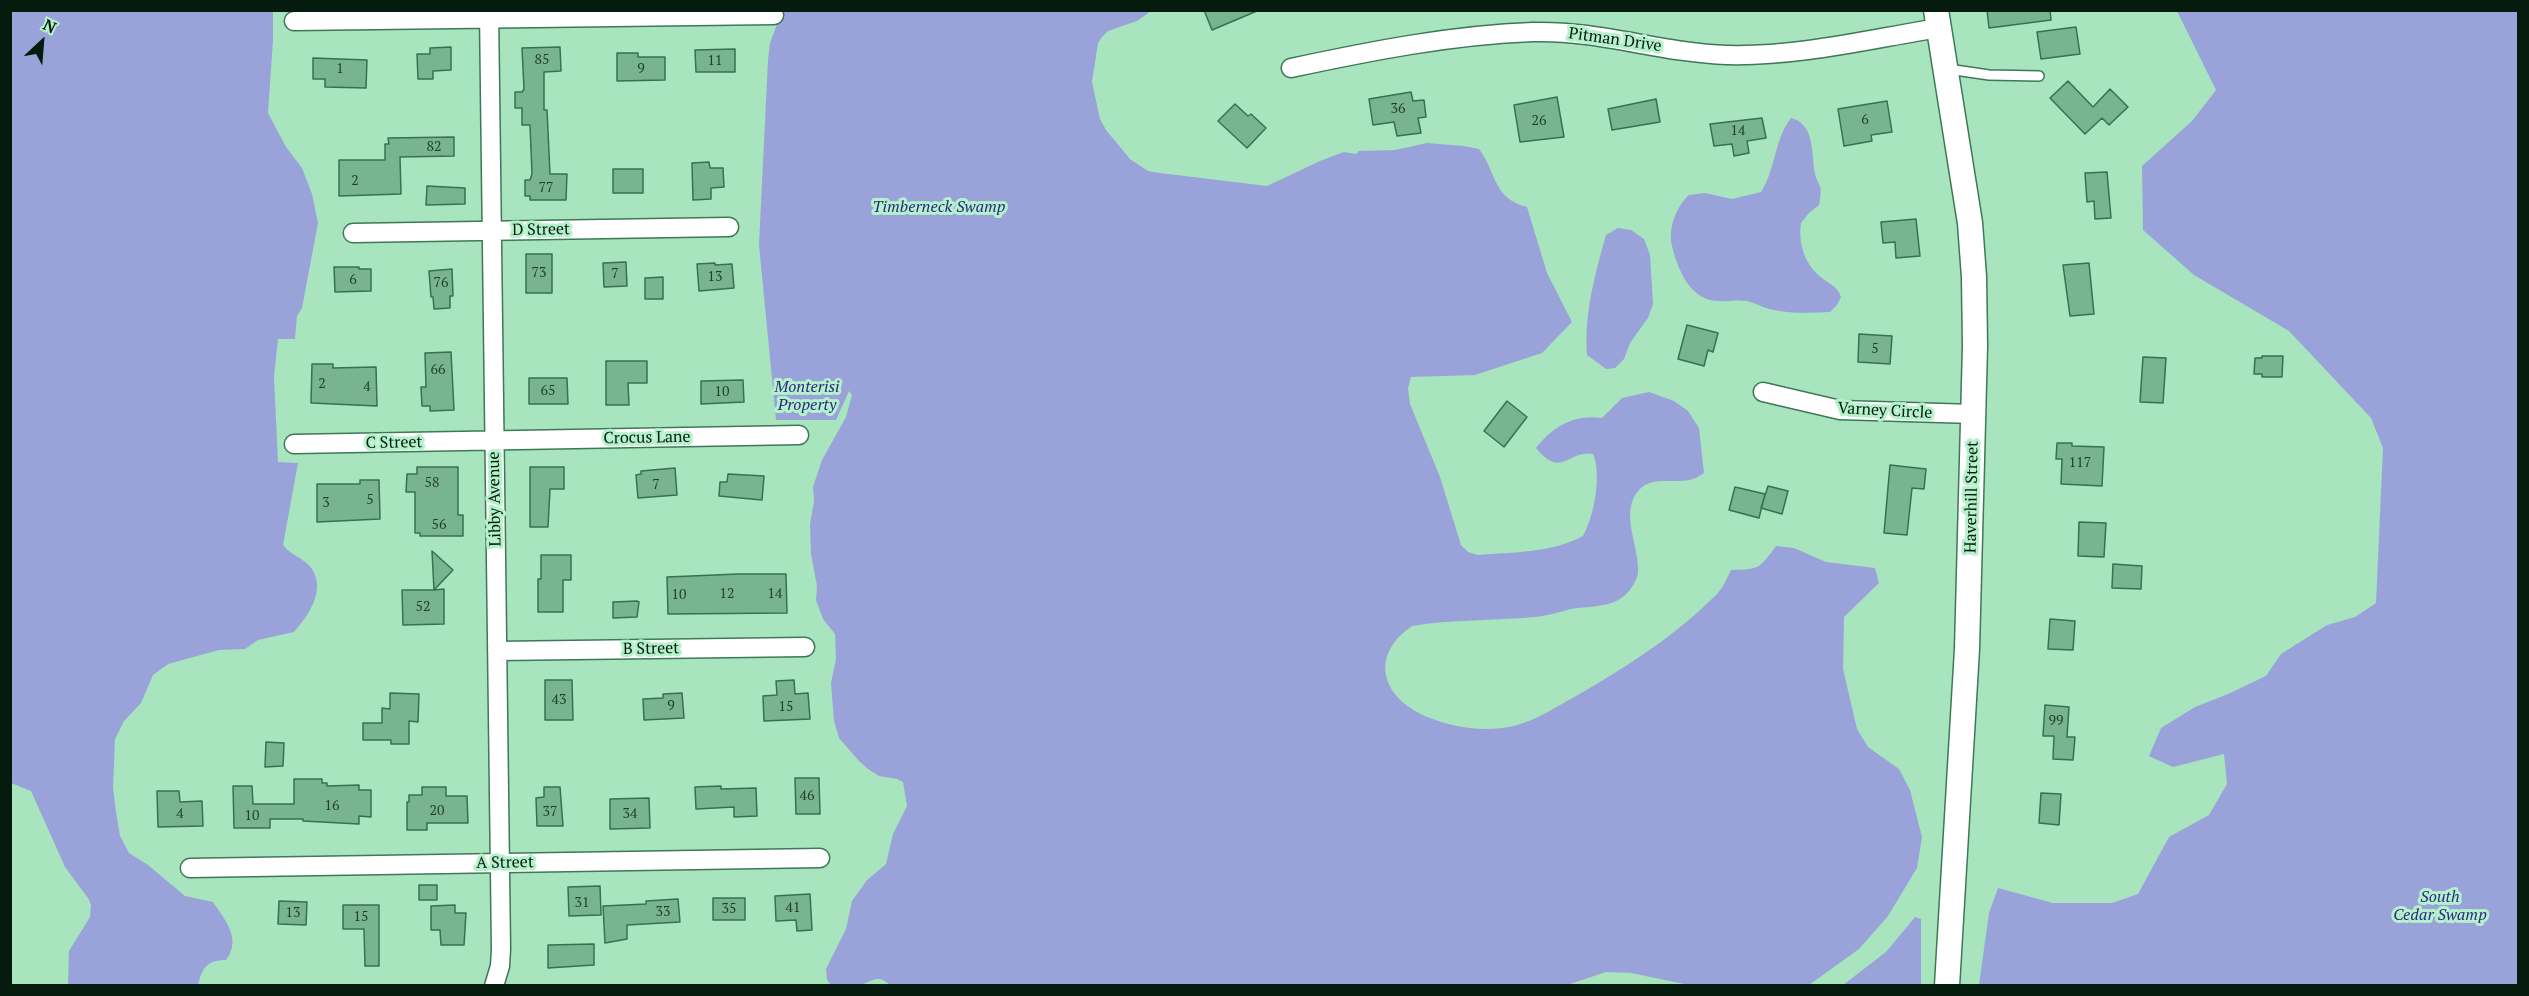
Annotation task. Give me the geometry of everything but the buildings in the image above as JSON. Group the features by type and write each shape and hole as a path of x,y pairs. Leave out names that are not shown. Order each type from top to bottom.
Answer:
{"street":[{"path":"294,21 489,15 774,15"},
{"name":"Libby Avenue","path":"489,15 501,958 494,986"},
{"name":"Pitman Drive","path":"1291,68 1376,50 1493,34 1567,33 1707,53 1738,55 1790,51 1937,19"},
{"name":"Haverhill Street","path":"1937,19 1970,223 1975,346 1967,649 1947,986"},
{"name":"D Street","path":"353,233 729,227"},
{"name":"Varney Circle","path":"1763,392 1840,410 1974,414"},
{"name":"Crocus Lane","path":"494,441 799,435"},
{"name":"C Street","path":"294,444 494,441"},
{"name":"B Street","path":"497,651 805,647"},
{"name":"A Street","path":"190,868 820,858"}],"lane":[{"path":"1946,69 1989,75 2039,76"}],"green space":[{"path":"10,11 273,11 268,113 286,147 302,168 312,194 318,223 302,308 297,316 295,339 278,339 274,377 278,462 298,463 283,545 312,569 317,586 314,603 294,632 258,640 245,649 219,650 168,664 153,675 141,703 124,721 115,739 113,788 120,836 129,853 148,865 185,896 213,902 230,930 231,952 226,960 206,966 198,985 68,985 69,951 90,917 91,905 65,867 31,791 11,783"},
{"path":"782,11 1151,11 1137,21 1108,31 1102,37 1098,43 1092,82 1100,119 1106,130 1130,159 1148,171 1267,186 1344,152 1356,154 1359,151 1395,150 1427,143 1479,149 1501,191 1516,203 1527,207 1547,273 1572,322 1542,353 1475,375 1411,377 1408,388 1410,404 1440,477 1461,545 1468,552 1478,555 1545,549 1583,536 1590,518 1597,484 1593,454 1577,455 1559,463 1552,462 1536,448 1550,433 1565,423 1583,418 1602,418 1622,398 1649,392 1674,401 1688,411 1699,428 1704,473 1687,480 1646,484 1634,498 1630,518 1638,573 1634,584 1623,597 1608,604 1540,616 1412,626 1398,638 1389,651 1386,677 1392,689 1414,710 1456,726 1493,729 1522,724 1614,674 1650,650 1717,594 1731,570 1757,567 1776,546 1794,548 1826,562 1875,568 1879,583 1844,617 1843,669 1857,729 1868,747 1899,769 1910,790 1922,837 1917,868 1888,916 1859,949 1809,985 1689,985 1631,973 1606,972 1564,986 891,986 880,979 857,986 831,985 827,980 826,969 846,929 852,901 867,880 886,864 893,834 907,806 903,782 879,776 868,769 839,738 834,721 831,683 836,659 835,634 823,619 816,600 817,586 811,554 810,524 814,501 813,487 822,460 846,417 852,395 849,391 836,420 776,420 759,245 768,60 770,43"},
{"name":"South Cedar Swamp","path":"2177,11 2518,11 2518,985 1979,985 1989,913 1998,888 2053,903 2112,903 2138,894 2169,837 2209,815 2227,784 2224,754 2173,767 2149,756 2161,728 2195,707 2266,676 2281,654 2327,625 2355,617 2376,603 2383,448 2371,418 2289,331 2194,275 2143,230 2142,166 2192,121 2216,90"},
{"path":"1791,118 1804,125 1810,138 1815,175 1821,192 1819,205 1801,223 1802,246 1811,267 1836,288 1841,297 1830,312 1807,313 1777,311 1747,301 1715,301 1702,297 1689,286 1674,254 1671,232 1677,212 1689,195 1705,193 1732,199 1761,192 1770,174 1781,136"},
{"path":"1618,228 1631,230 1644,239 1650,255 1653,304 1648,318 1630,343 1624,359 1615,368 1606,369 1587,355 1587,324 1594,279 1606,235"},
{"path":"1915,917 1921,919 1921,985 1843,985 1886,952"}],"park label":[{"name":"Timberneck Swamp","path":"939,207"},
{"name":"Monterisi Property","path":"807,396"}]}
